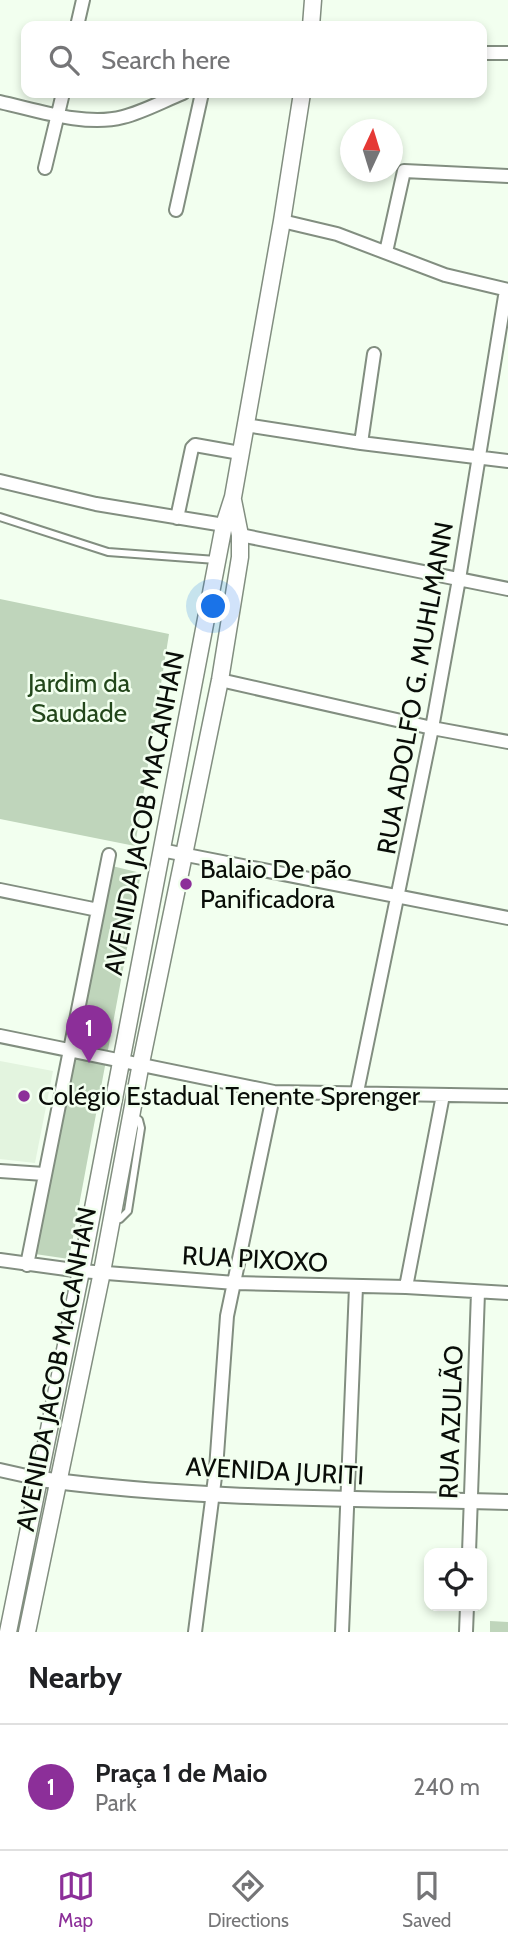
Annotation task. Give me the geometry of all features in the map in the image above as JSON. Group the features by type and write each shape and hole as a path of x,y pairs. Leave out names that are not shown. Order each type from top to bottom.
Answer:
{"main road":[{"path":"311,21 313,0"},
{"name":"AVENIDA JACOB MACANHAN","path":"8,1632 81,1271 224,525 233,497 301,98"},
{"name":"AVENIDA JACOB MACANHAN","path":"27,1632 60,1481 141,1063 220,680 238,570 240,535 233,497"},
{"path":"218,556 240,535"}],"street":[{"path":"78,21 83,0"},
{"path":"487,53 508,53"},
{"path":"45,168 62,98"},
{"path":"0,102 58,116 96,120 123,117 170,98"},
{"path":"176,210 201,98"},
{"path":"386,252 404,171 508,176"},
{"path":"282,221 337,234 444,275 507,290"},
{"name":"RUA ADOLFO G. MUHLMANN","path":"357,1092 432,728 507,290"},
{"path":"361,443 374,354"},
{"path":"245,425 361,443 508,461"},
{"path":"177,518 192,448 195,445 240,453"},
{"path":"0,481 96,504 224,525"},
{"path":"240,535 508,589"},
{"path":"220,680 432,728 508,742"},
{"path":"161,850 508,918"},
{"path":"27,1265 109,855"},
{"path":"0,890 98,910"},
{"path":"0,1036 274,1092 508,1096"},
{"path":"195,1632 212,1494 227,1316 274,1092"},
{"path":"406,1287 443,1095"},
{"path":"0,1171 44,1174"},
{"name":"RUA PIXOXO","path":"0,1260 81,1271 235,1283 406,1287 508,1293"},
{"path":"342,1632 355,1287"},
{"name":"RUA AZULÃO","path":"469,1548 478,1292"},
{"path":"0,1470 40,1479"},
{"name":"AVENIDA JURITI","path":"40,1479 212,1494 348,1500 508,1502"},
{"path":"466,1632 467,1611"}],"lane":[{"path":"0,517 108,552 218,556"}],"shaded area":[{"name":"Colégio Estadual Tenente Sprenger","path":"0,1061 53,1071 35,1163 0,1159"}],"green space":[{"name":"Jardim da Saudade","path":"0,599 169,634 135,846 0,819"},
{"path":"112,866 141,873 69,1259 35,1254"},
{"path":"490,1621 508,1622 508,1632 490,1632"}],"place":[{"name":"Balaio De pão Panificadora","path":"186,884"},
{"name":"Praça 1 de Maio","path":"89,1063"},
{"name":"Colégio Estadual Tenente Sprenger","path":"24,1096"}]}
